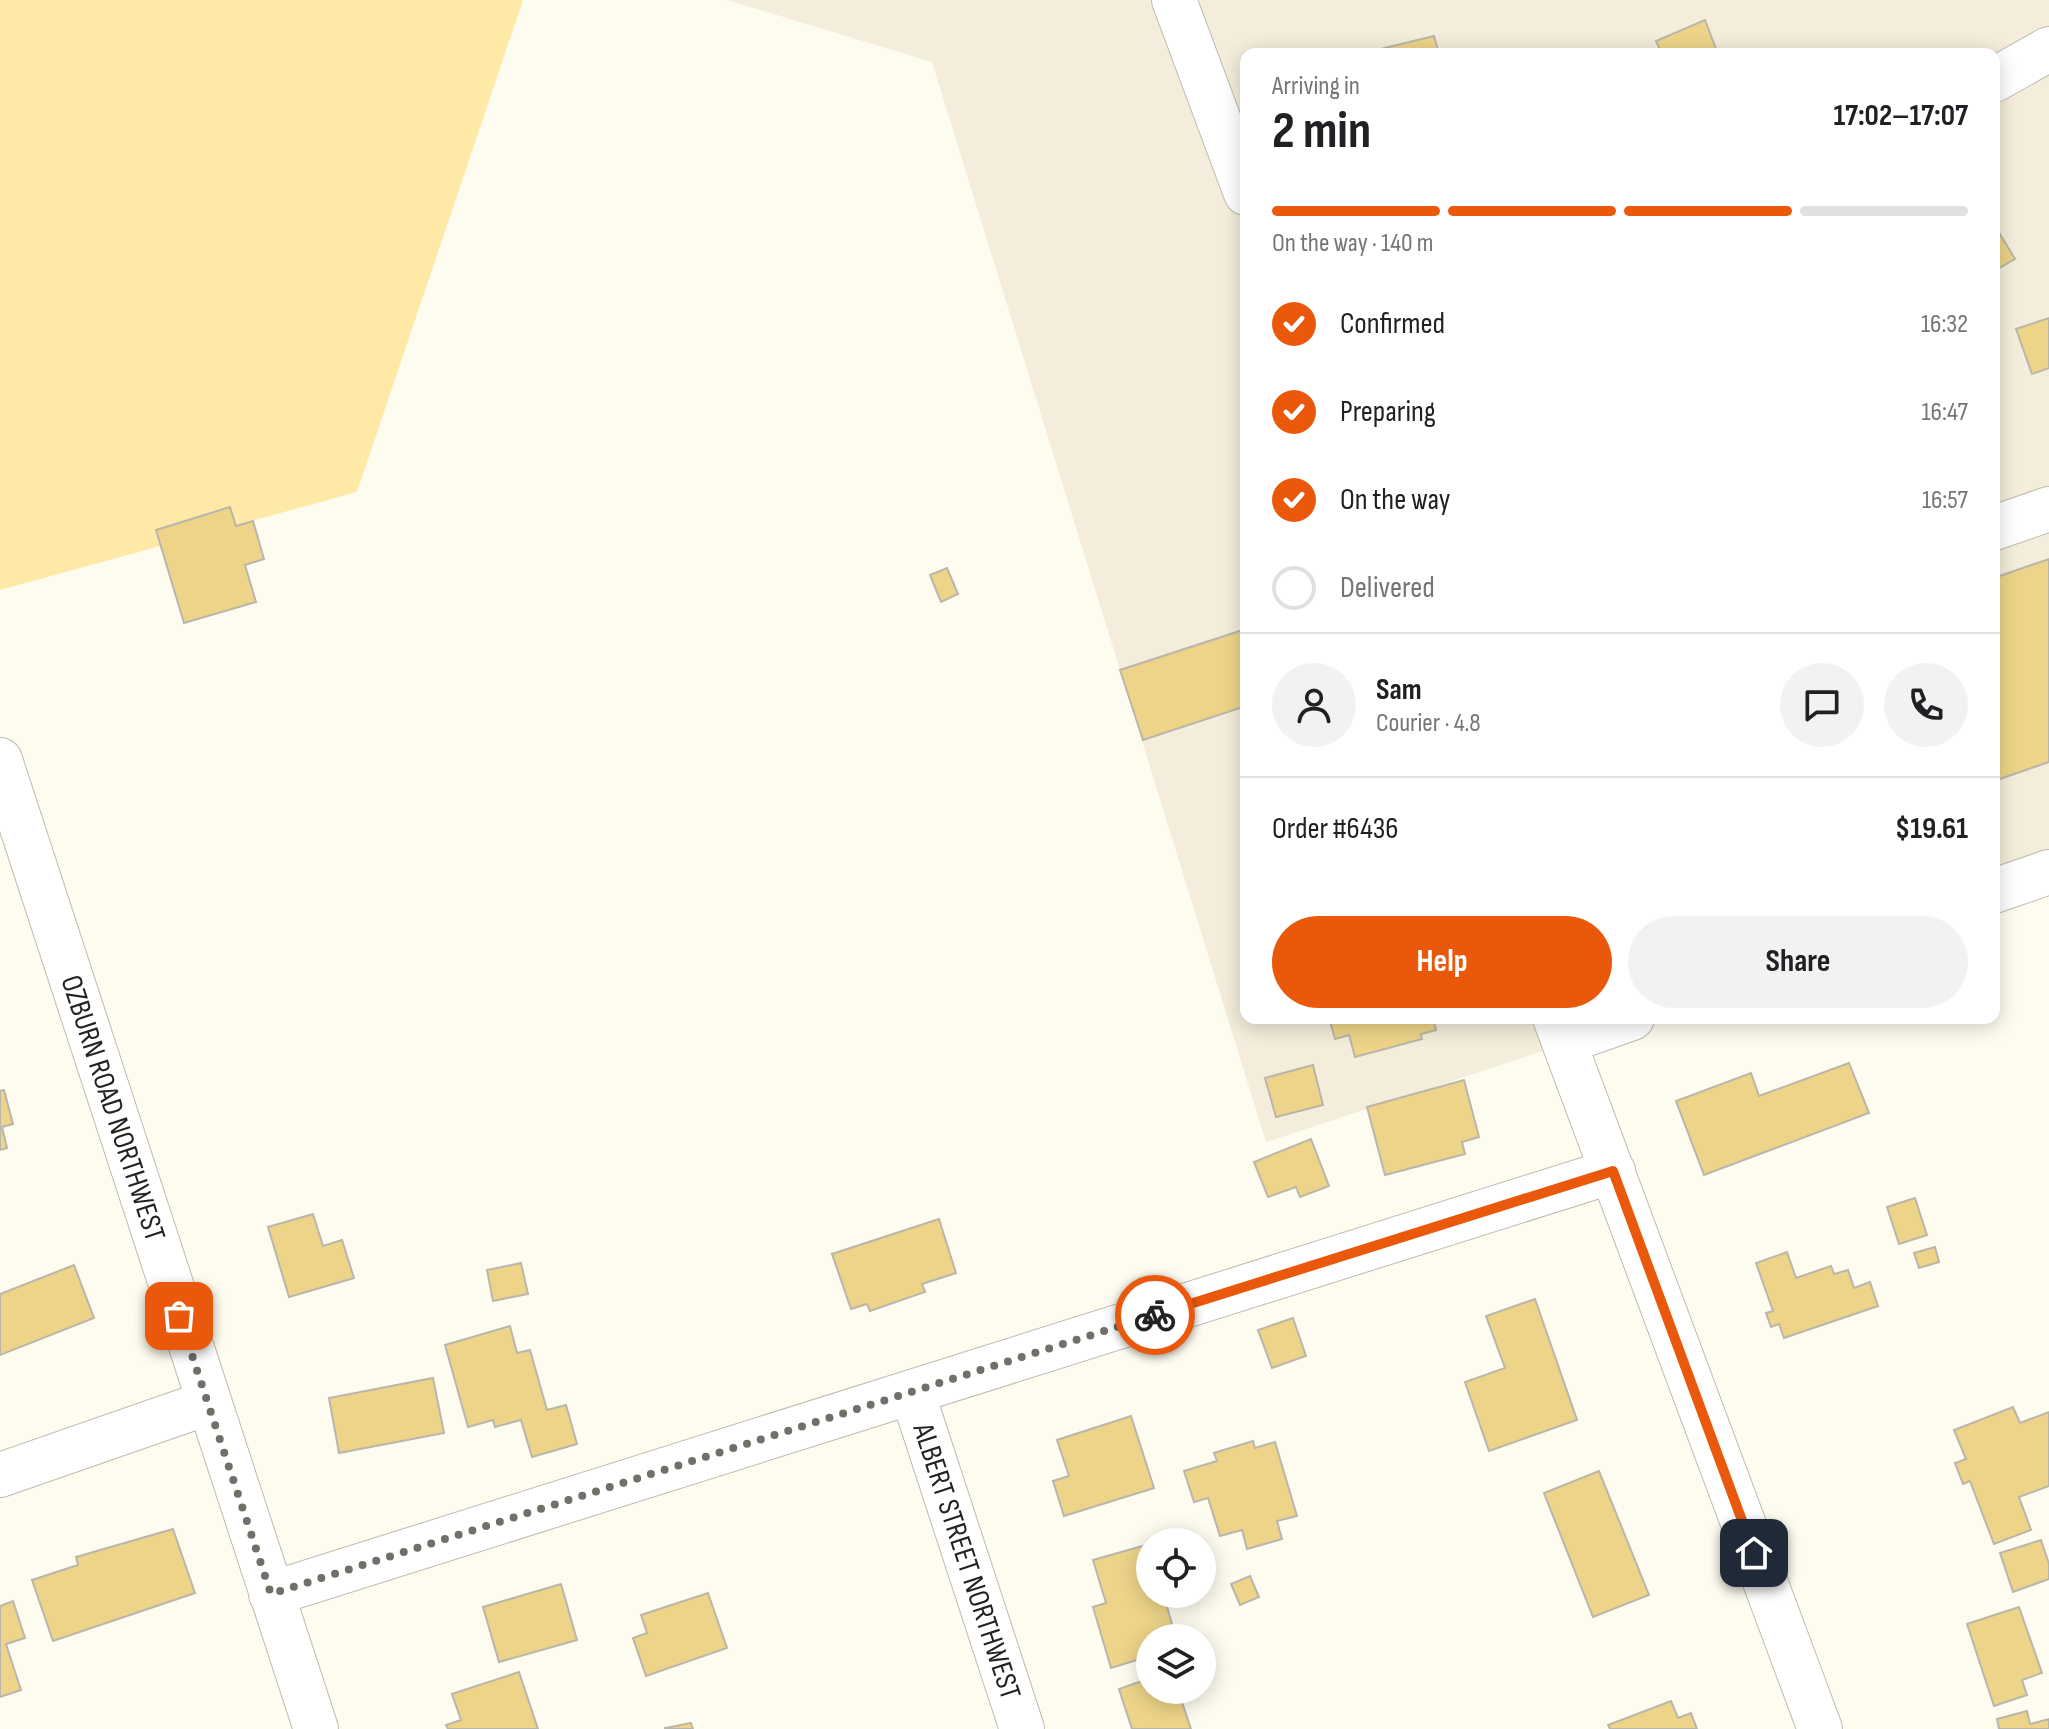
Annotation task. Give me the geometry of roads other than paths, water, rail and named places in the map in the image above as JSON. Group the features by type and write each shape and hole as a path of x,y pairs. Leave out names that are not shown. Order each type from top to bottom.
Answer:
{"street":[{"path":"1174,0 1240,177"},
{"path":"2000,77 2049,49"},
{"path":"2000,526 2049,509"},
{"name":"OZBURN ROAD NORTHWEST","path":"0,760 207,1403 316,1729"},
{"path":"2000,889 2049,872"},
{"path":"1596,1024 1559,1030 1820,1729"},
{"path":"271,1594 1613,1171"},
{"name":"ALBERT STREET NORTHWEST","path":"912,1392 1022,1729"},
{"path":"0,1475 207,1403"}]}
